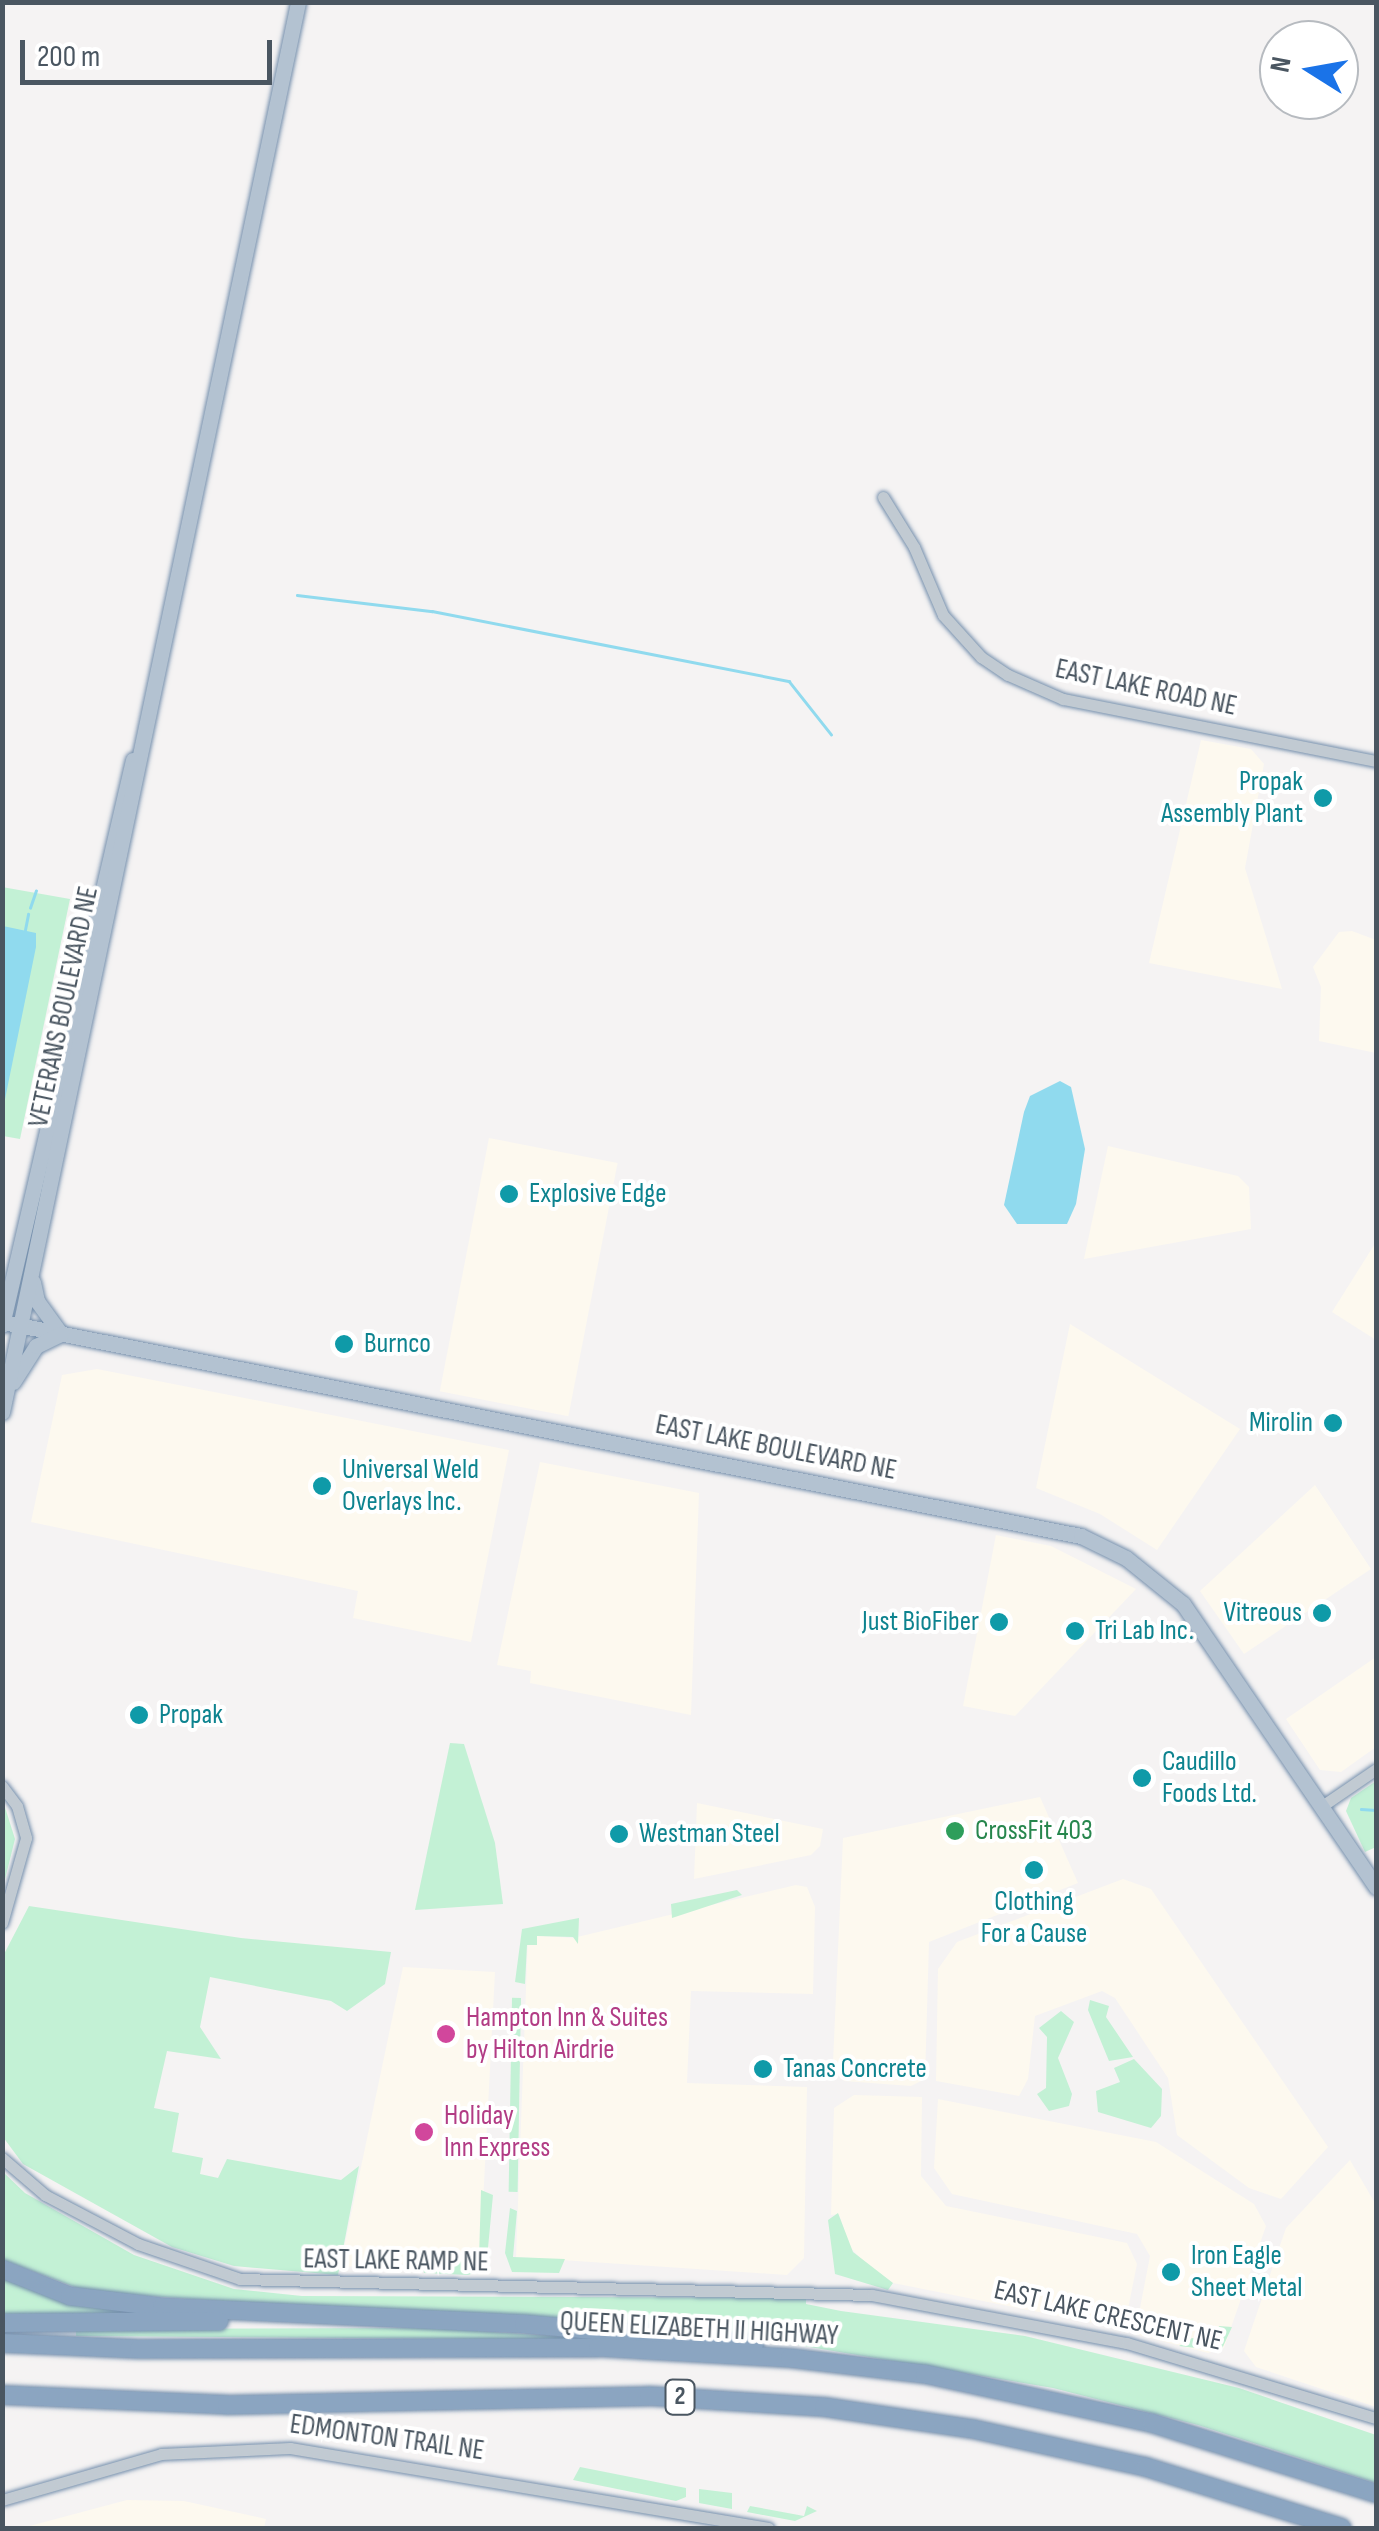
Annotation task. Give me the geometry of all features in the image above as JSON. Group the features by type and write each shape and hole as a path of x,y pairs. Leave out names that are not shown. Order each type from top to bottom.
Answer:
{"highway":[{"path":"2,2269 70,2296 330,2318 694,2336 892,2370"},
{"path":"2,2323 330,2318"},
{"name":"QUEEN ELIZABETH II HIGHWAY","path":"2,2342 139,2349 634,2348 892,2370 1152,2423 1376,2493"},
{"name":"2","path":"2,2395 227,2405 649,2396 824,2407 973,2429 1146,2467 1342,2528"},
{"path":"2,2407 133,2413 227,2405"}],"main road":[{"name":"VETERANS BOULEVARD NE","path":"2,1412 298,2"},
{"name":"VETERANS BOULEVARD NE","path":"3,1323 172,611"},
{"path":"2,1286 14,1269"},
{"path":"7,1392 36,1346 61,1334 37,1302 31,1274"},
{"name":"EAST LAKE BOULEVARD NE","path":"3,1323 1081,1536 1126,1558 1183,1604 1376,1887"}],"street":[{"name":"EAST LAKE ROAD NE","path":"883,497 914,546 943,616 981,657 1008,675 1063,699 1376,761"},
{"path":"1322,1806 1376,1769"},
{"path":"2,1786 17,1806 26,1838 2,1923"},
{"name":"EAST LAKE RAMP NE","path":"2,2158 45,2196 138,2244 201,2270 252,2281 822,2290"},
{"name":"EAST LAKE CRESCENT NE","path":"822,2290 1095,2336 1376,2418"},
{"name":"EDMONTON TRAIL NE","path":"2,2500 58,2479 161,2454 290,2448 768,2528"}],"shaded area":[{"path":"1201,740 1251,749 1264,764 1245,868 1282,989 1149,963"},
{"path":"1352,931 1376,940 1376,1053 1319,1041 1321,987 1313,967 1339,932"},
{"path":"489,1138 618,1163 568,1416 440,1391"},
{"path":"1108,1146 1238,1176 1249,1187 1251,1229 1084,1259"},
{"path":"1376,1242 1376,1340 1332,1312"},
{"path":"1070,1324 1240,1429 1157,1550 1100,1514 1036,1488"},
{"path":"97,1369 509,1450 471,1642 353,1618 358,1591 31,1522 62,1375"},
{"path":"540,1462 699,1493 691,1715 530,1683 531,1671 497,1665"},
{"path":"1315,1485 1371,1569 1244,1654 1200,1591"},
{"path":"996,1535 1051,1546 1136,1589 1015,1716 963,1706"},
{"path":"1376,1657 1376,1747 1341,1772 1320,1770 1286,1719"},
{"path":"1040,1797 1078,1883 929,1942 925,2079 911,2086 844,2081 833,2062 843,1838"},
{"path":"697,1803 823,1829 820,1846 811,1855 694,1879"},
{"path":"1123,1879 1151,1889 1328,2147 1281,2199 1249,2188 1177,2135 1168,2078 1115,1998 1102,1991 1035,2016 1028,2079 1019,2096 936,2081 938,1969 957,1942"},
{"path":"796,1885 807,1887 815,1907 813,1994 691,1991 687,2083 807,2087 804,2258 787,2275 516,2257 528,1935 573,1938"},
{"path":"403,1967 495,1972 480,2260 340,2267"},
{"path":"854,2095 922,2097 921,2176 946,2206 1127,2243 1137,2264 1124,2329 893,2283 864,2262 850,2247 839,2214 831,2215 834,2108"},
{"path":"938,2099 1156,2142 1254,2204 1266,2226 1224,2348 1208,2353 1135,2334 1150,2256 1137,2234 952,2194 934,2168"},
{"path":"1350,2160 1376,2205 1376,2407 1256,2367 1244,2351 1286,2228"},
{"path":"127,2500 184,2501 266,2519 264,2528 22,2528"}],"green space":[{"path":"2,887 70,899 20,1139 3,1136"},
{"path":"450,1743 464,1744 495,1843 503,1904 415,1910"},
{"path":"1376,1781 1376,1847 1365,1852 1346,1811 1351,1798"},
{"path":"2,1802 15,1839 3,1887"},
{"path":"737,1890 742,1895 672,1918 671,1904"},
{"path":"29,1906 241,1938 391,1952 385,1984 347,2011 331,2001 210,1977 200,2027 221,2059 167,2051 154,2108 179,2113 172,2152 203,2158 200,2174 218,2178 227,2159 341,2180 359,2166 338,2275 234,2266 172,2247 23,2164 3,2137 2,1958"},
{"path":"579,1918 578,1944 573,1937 537,1936 537,1945 527,1945 525,1984 515,1982 522,1929"},
{"path":"512,1998 521,1998 518,2192 509,2192"},
{"path":"1090,2000 1109,2006 1106,2017 1133,2057 1109,2061 1088,2010"},
{"path":"1061,2011 1074,2022 1058,2058 1072,2094 1069,2106 1049,2111 1037,2094 1046,2088 1047,2037 1039,2028"},
{"path":"1134,2059 1162,2089 1161,2116 1151,2128 1098,2112 1096,2091 1120,2082 1114,2068"},
{"path":"2,2171 25,2193 134,2255 234,2289 302,2296 806,2298 806,2304 841,2311 1025,2336 1239,2388 1376,2435 1376,2483 1198,2425 1053,2388 744,2336 88,2292 3,2260"},
{"path":"481,2190 493,2195 486,2269 468,2275 424,2273 420,2258 479,2259"},
{"path":"510,2208 517,2211 513,2257 565,2259 559,2273 512,2272 505,2253"},
{"path":"838,2213 853,2252 893,2283 888,2290 835,2274 828,2220"},
{"path":"3,2275 140,2310 143,2314 3,2316"},
{"path":"1219,2326 1232,2327 1221,2351 1179,2346 1192,2338 1215,2343"},
{"path":"435,2328 608,2340 76,2336 76,2329"},
{"path":"580,2467 686,2488 686,2497 676,2501 573,2480"},
{"path":"699,2489 732,2493 732,2509 699,2503"},
{"path":"750,2506 804,2516 807,2506 817,2511 795,2521 747,2512"}],"water":[{"path":"3,926 36,933 36,947 3,1109"},
{"path":"1060,1081 1071,1087 1085,1149 1076,1204 1067,1224 1017,1224 1004,1205 1024,1112 1030,1096"}],"waterway":[{"path":"297,595 432,611 789,681 831,734"},
{"path":"30,908 36,891"},
{"path":"25,930 28,914"},
{"path":"1361,1809 1376,1810"}],"place":[{"name":"Propak Assembly Plant","path":"1323,798"},
{"name":"Explosive Edge","path":"509,1194"},
{"name":"Burnco","path":"344,1344"},
{"name":"Mirolin","path":"1333,1423"},
{"name":"Universal Weld Overlays Inc.","path":"322,1486"},
{"name":"Vitreous","path":"1322,1613"},
{"name":"Just BioFiber","path":"999,1622"},
{"name":"Tri Lab Inc.","path":"1075,1631"},
{"name":"Propak","path":"139,1715"},
{"name":"Caudillo Foods Ltd.","path":"1142,1778"},
{"name":"CrossFit 403","path":"955,1831"},
{"name":"Westman Steel","path":"619,1834"},
{"name":"Clothing For a Cause","path":"1034,1870"},
{"name":"Hampton Inn & Suites by Hilton Airdrie","path":"446,2034"},
{"name":"Tanas Concrete","path":"763,2069"},
{"name":"Holiday Inn Express","path":"424,2132"},
{"name":"Iron Eagle Sheet Metal","path":"1171,2272"}]}
